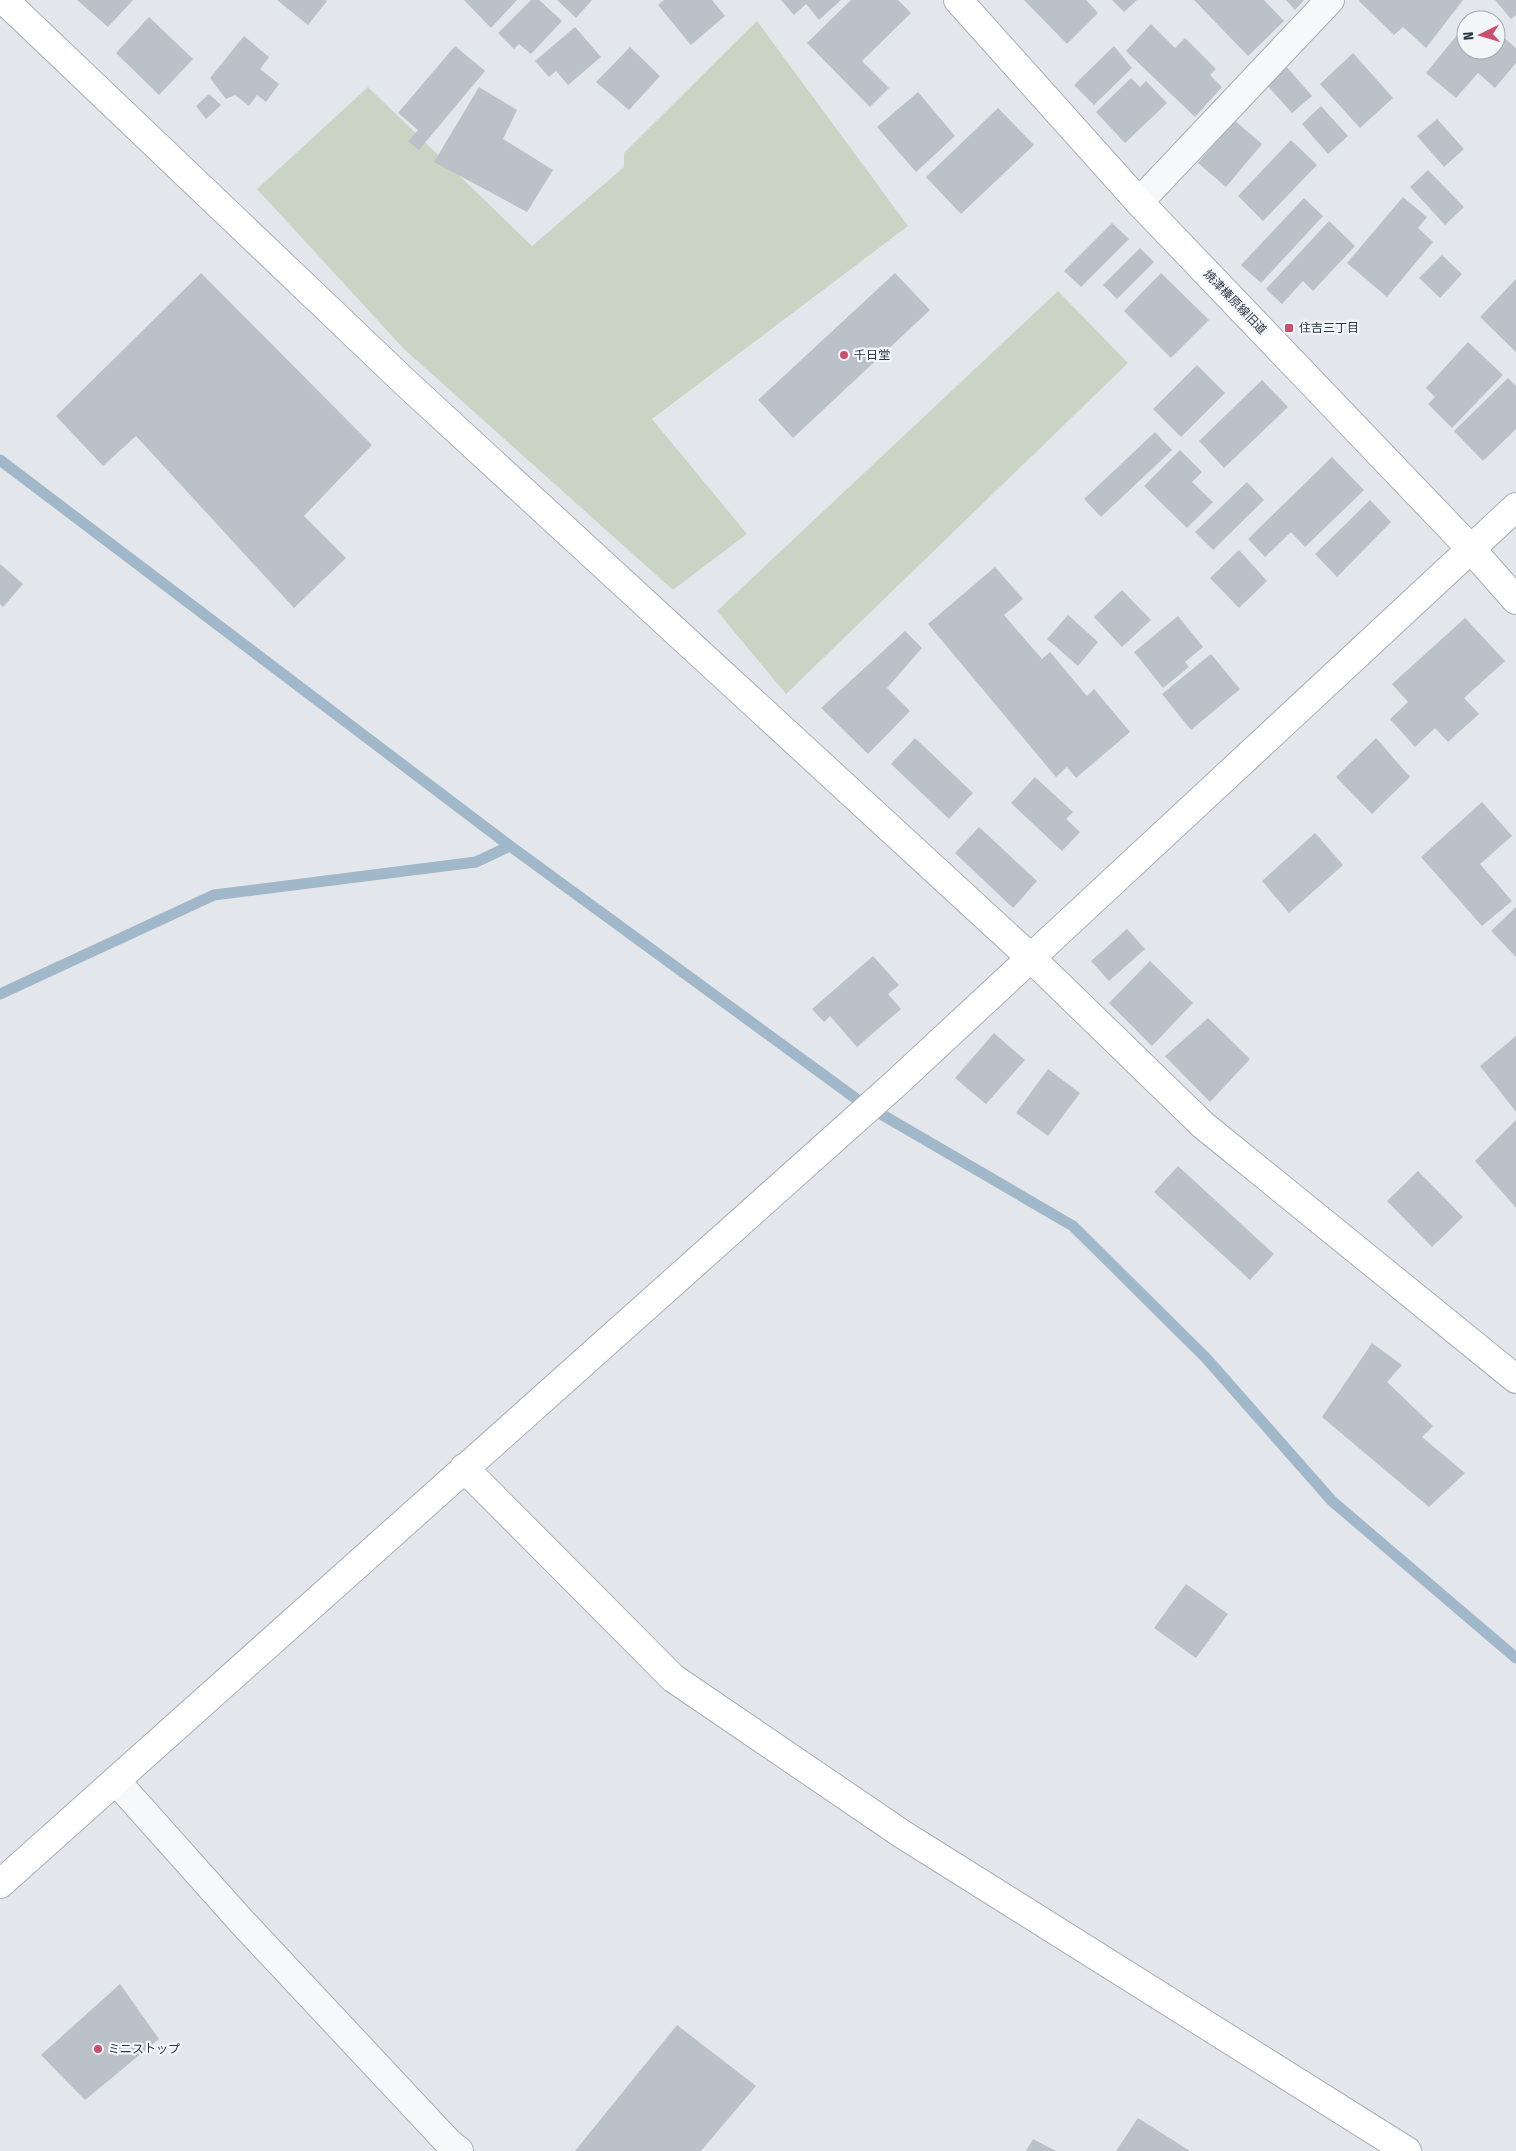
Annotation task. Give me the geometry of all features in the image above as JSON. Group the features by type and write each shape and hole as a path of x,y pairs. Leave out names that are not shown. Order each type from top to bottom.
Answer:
{"street":[{"path":"4,0 408,386 1030,958 1203,1124 1516,1379"},
{"name":"焼津榛原線旧道","path":"958,0 1139,202 1470,549 1516,600"},
{"path":"1139,202 1330,0"},
{"path":"0,1884 894,1084 1516,507"},
{"path":"464,1468 673,1678 902,1834 1407,2151"},
{"path":"116,1781 242,1922 449,2143 459,2151"}],"green space":[{"path":"757,21 908,226 652,419 747,534 673,590 404,349 257,189 368,87 532,246 624,167 624,153"},
{"path":"1058,291 1128,363 786,694 717,611"}],"building":[{"path":"77,0 133,0 108,27"},
{"path":"277,0 325,0 327,1 308,25"},
{"path":"464,0 517,0 491,28"},
{"path":"531,0 539,0 562,21 531,54 519,44 514,49 498,33"},
{"path":"557,0 592,0 576,18"},
{"path":"664,0 712,0 725,16 691,45 658,5"},
{"path":"781,0 841,0 819,20 806,4 794,15"},
{"path":"851,0 898,0 911,13 862,61 889,88 870,107 807,43"},
{"path":"1024,0 1086,0 1098,13 1067,44"},
{"path":"1112,0 1137,0 1124,12"},
{"path":"1194,0 1264,0 1284,21 1248,56"},
{"path":"1286,0 1304,0 1295,10"},
{"path":"1360,0 1463,0 1426,48 1403,27 1394,35"},
{"path":"1495,0 1516,0 1516,15 1511,19 1506,10 1503,10"},
{"path":"149,17 193,59 159,95 116,53"},
{"path":"1151,24 1175,48 1185,38 1216,69 1210,75 1222,87 1195,117 1126,51"},
{"path":"575,27 601,57 568,85 556,71 549,77 535,61"},
{"path":"244,36 269,57 260,69 279,84 266,102 257,95 249,106 235,95 226,99 210,78"},
{"path":"1456,36 1456,60 1506,60 1506,40 1516,48 1516,63 1495,88 1478,73 1456,98 1426,73"},
{"path":"455,46 485,71 419,150 408,141 418,130 398,113"},
{"path":"1114,46 1132,68 1094,105 1074,85"},
{"path":"630,47 660,76 629,110 596,82"},
{"path":"1353,53 1393,98 1360,128 1320,84"},
{"path":"1285,65 1312,96 1292,113 1265,83"},
{"path":"1131,78 1140,87 1146,81 1167,103 1125,143 1096,112"},
{"path":"479,87 517,110 503,139 553,170 527,212 434,162"},
{"path":"918,92 955,136 916,172 877,127"},
{"path":"209,94 221,105 206,119 196,106"},
{"path":"1321,106 1348,136 1328,154 1302,124"},
{"path":"998,108 1034,145 961,214 926,177"},
{"path":"1437,119 1464,149 1444,167 1417,136"},
{"path":"1234,120 1262,144 1226,187 1198,163"},
{"path":"1291,140 1317,165 1263,221 1238,196"},
{"path":"1428,170 1464,207 1445,225 1410,187"},
{"path":"1403,197 1427,217 1418,228 1433,242 1387,297 1347,263"},
{"path":"1304,198 1323,216 1261,283 1241,265"},
{"path":"1329,221 1355,246 1313,291 1303,281 1282,304 1266,289"},
{"path":"1112,223 1129,239 1081,287 1064,271"},
{"path":"1140,248 1154,262 1117,299 1103,285"},
{"path":"1442,255 1462,274 1440,298 1419,278"},
{"path":"201,273 372,445 304,516 346,558 294,608 136,436 103,466 56,416"},
{"name":"千日堂","path":"895,273 930,310 793,438 758,400"},
{"path":"1161,273 1209,320 1171,358 1124,311"},
{"path":"1516,279 1516,352 1480,317"},
{"path":"1468,342 1503,375 1452,428 1428,404 1435,397 1426,388"},
{"path":"1197,365 1225,393 1181,437 1153,409"},
{"path":"1508,378 1516,386 1516,429 1483,461 1454,431"},
{"path":"1262,380 1288,407 1224,468 1199,441"},
{"path":"1155,432 1172,450 1101,517 1084,499"},
{"path":"1180,450 1202,472 1192,482 1213,502 1187,528 1144,486"},
{"path":"1332,457 1364,490 1305,547 1291,532 1265,557 1248,539"},
{"path":"1247,482 1264,500 1213,550 1195,532"},
{"path":"1370,500 1391,522 1337,577 1315,554"},
{"path":"1239,550 1267,581 1239,608 1210,578"},
{"path":"0,564 23,584 3,607 0,604"},
{"path":"995,567 1023,599 1004,615 1042,659 1050,652 1087,696 1094,689 1130,732 1076,778 1067,767 1056,777 928,624"},
{"path":"1122,590 1151,620 1122,647 1094,617"},
{"path":"1068,615 1098,642 1078,666 1047,639"},
{"path":"1178,616 1203,647 1185,662 1189,667 1163,688 1134,652"},
{"path":"1465,618 1505,661 1464,698 1479,714 1448,742 1435,728 1415,747 1390,719 1408,702 1392,684"},
{"path":"905,631 922,648 887,688 910,711 868,754 821,708"},
{"path":"1211,654 1240,689 1191,730 1162,694"},
{"path":"915,738 973,793 949,819 891,764"},
{"path":"1376,738 1410,777 1372,814 1336,777"},
{"path":"1035,777 1073,812 1066,819 1080,832 1062,851 1011,803"},
{"path":"1482,802 1512,836 1480,864 1512,901 1482,926 1421,857"},
{"path":"979,827 1037,881 1013,908 955,853"},
{"path":"1315,833 1343,865 1289,913 1262,881"},
{"path":"1516,907 1516,957 1491,931"},
{"path":"1127,929 1145,949 1109,981 1091,961"},
{"path":"873,956 899,985 888,994 901,1009 857,1047 830,1016 824,1022 812,1009"},
{"path":"1150,961 1193,1003 1152,1046 1109,1003"},
{"path":"1208,1018 1250,1059 1210,1102 1165,1056"},
{"path":"994,1033 1025,1060 986,1104 955,1078"},
{"path":"1516,1036 1516,1112 1480,1066"},
{"path":"1048,1069 1080,1093 1048,1136 1016,1113"},
{"path":"1516,1120 1516,1208 1475,1161"},
{"path":"1178,1166 1274,1254 1250,1280 1154,1192"},
{"path":"1418,1171 1463,1217 1432,1247 1387,1201"},
{"path":"1372,1343 1402,1365 1387,1382 1433,1426 1422,1437 1465,1473 1429,1507 1322,1417"},
{"path":"1186,1584 1228,1614 1196,1658 1154,1628"},
{"path":"120,1984 159,2039 85,2100 41,2055"},
{"path":"677,2025 756,2086 701,2151 575,2151"},
{"path":"1138,2118 1190,2151 1116,2151"},
{"path":"1033,2139 1056,2151 1026,2151"}],"waterway":[{"path":"0,460 510,846 862,1103 1073,1226 1206,1358 1332,1501 1516,1658"},
{"path":"0,994 214,895 476,862 510,846"}],"place":[{"name":"住吉三丁目","path":"1289,328"},
{"name":"千日堂","path":"844,355"},
{"name":"ミニストップ","path":"98,2049"}]}
